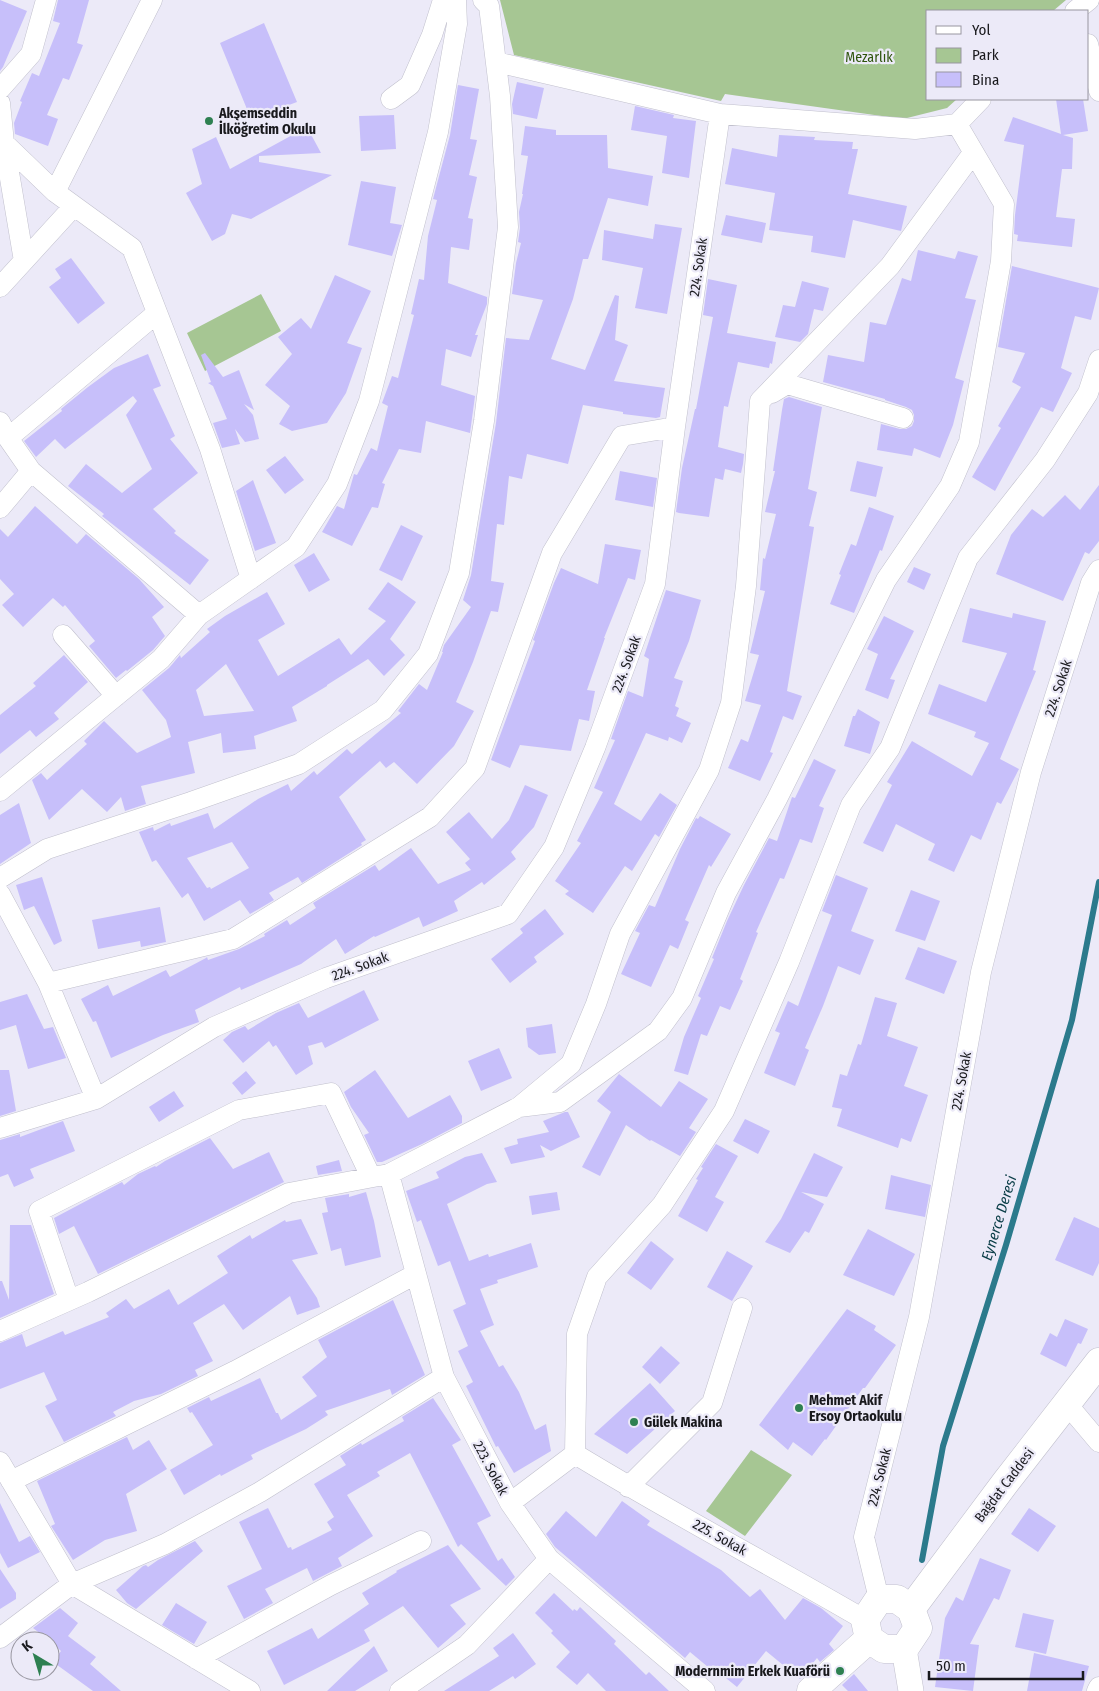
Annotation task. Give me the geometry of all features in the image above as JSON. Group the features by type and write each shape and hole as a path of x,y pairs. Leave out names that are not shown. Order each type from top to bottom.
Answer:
{"main road":[{"name":"Bağdat Caddesi","path":"911,1608 1004,1483 1099,1362"},
{"path":"811,1691 871,1619 897,1599 911,1608 918,1628 904,1649 884,1649 871,1619"}],"street":[{"path":"0,89 31,54 46,0"},
{"path":"55,192 152,0"},
{"path":"391,99 410,85 432,35 443,0"},
{"path":"0,791 160,659 199,615 296,547 337,484 370,401 438,132 457,24 456,0"},
{"path":"0,878 47,849 299,764 383,710 428,654 459,573 484,421 508,227 500,96 489,6 484,0"},
{"path":"1089,48 1099,91"},
{"path":"496,62 720,114 915,129 957,124 980,100"},
{"path":"0,103 4,143 24,261"},
{"name":"224. Sokak","path":"0,1128 96,1099 214,1027 326,978 508,914 554,847 595,748 655,584 675,427 720,114"},
{"path":"519,1107 560,1102 658,1031 682,998 726,893 777,799 886,580 950,486 969,442 1002,262 1004,204 957,124"},
{"path":"4,143 55,192 132,248 210,449 251,579"},
{"path":"0,1331 69,1300 289,1193 380,1175 519,1107 571,1064 596,1004 620,934 709,770 731,703 746,586 760,401 890,266 974,153"},
{"path":"0,288 74,206"},
{"path":"157,313 4,430 31,471 199,615"},
{"path":"510,1503 575,1454 577,1334 597,1277 662,1205 724,1111 788,962 851,805 890,748 968,558 1045,460 1088,393 1099,360"},
{"path":"760,401 787,384 903,418"},
{"path":"48,982 233,939 430,817 476,768 552,553 622,436 675,427"},
{"path":"0,508 31,471"},
{"name":"224. Sokak","path":"871,1619 864,1537 919,1317 981,972 1031,772 1092,582 1099,570"},
{"path":"62,635 116,696"},
{"path":"0,894 48,982 96,1099"},
{"name":"223. Sokak","path":"69,1300 39,1211 239,1110 331,1093 380,1175 416,1274 444,1377 510,1503 549,1559 705,1691"},
{"path":"11,1481 235,1371 416,1274"},
{"path":"628,1487 712,1403 742,1308"},
{"path":"0,1638 72,1584 166,1544 260,1492 444,1377"},
{"path":"1066,1404 1099,1442"},
{"name":"225. Sokak","path":"575,1454 628,1487 871,1619"},
{"path":"0,1462 72,1584 250,1691"},
{"path":"196,1659 331,1585 421,1541"},
{"path":"400,1691 467,1645 549,1559"},
{"path":"904,1649 911,1691"},
{"path":"1097,1691 1099,1687"}],"green space":[{"name":"Mezarlık","path":"500,0 1066,0 1054,10 926,10 926,100 956,100 947,108 903,119 725,94 721,101 514,55"},
{"path":"261,294 281,331 205,371 187,333"},
{"path":"751,1450 792,1475 745,1536 706,1511"}],"building":[{"path":"0,0 27,11 0,71"},
{"path":"58,0 89,0 77,43 83,45 69,80 63,78 47,115 58,119 48,146 15,134 14,123 22,102 20,101 32,73 39,76 60,23 53,21"},
{"path":"264,23 297,102 251,119 220,43"},
{"path":"517,82 544,88 537,119 513,114 512,104"},
{"path":"458,85 479,89 470,139 477,140 469,175 477,177 468,218 473,219 469,250 451,247 448,283 487,297 487,304 475,335 478,335 471,357 446,349 441,385 475,396 470,433 426,421 421,453 399,449 382,483 385,484 378,508 372,507 352,546 322,532 337,506 344,509 354,474 357,475 371,448 377,451 388,406 382,403 392,376 398,378 414,315 411,314 419,279 424,280 428,236 437,200 433,199 450,135"},
{"path":"1056,100 1083,100 1088,131 1063,135 1073,138 1072,169 1062,169 1056,217 1075,219 1072,247 1017,241 1018,235 1014,234 1015,215 1024,145 1004,141 1013,117 1061,134"},
{"path":"635,106 674,115 673,118 696,121 689,178 662,173 667,136 631,130"},
{"path":"394,115 396,149 361,151 359,116"},
{"path":"525,126 556,130 556,135 607,135 608,168 653,176 648,206 608,198 588,259 583,259 573,299 551,359 585,370 615,295 619,296 615,340 628,345 614,381 665,388 660,417 623,414 623,412 583,405 568,464 527,454 522,479 509,476 504,525 497,524 491,581 504,583 498,612 491,611 473,662 456,702 474,711 454,746 417,784 394,762 386,768 380,761 339,797 366,840 361,843 362,845 302,883 298,877 269,893 274,900 250,914 240,900 204,921 188,893 182,898 156,860 152,862 139,832 153,827 154,831 170,823 171,826 208,813 214,829 258,799 288,784 291,791 314,771 317,775 347,749 352,754 401,713 398,711 419,684 427,690 443,652 444,645 471,607 463,600 471,575 496,423 506,338 529,340 543,300 512,294 521,243 518,242 520,228 519,212 528,156 521,155","holes":["232,842 249,868 211,889 210,887 207,888 187,858"]},
{"path":"307,127 321,153 259,156 259,162 332,175 251,219 232,214 225,234 212,241 186,193 202,184 192,149 216,137 230,169"},
{"path":"779,135 815,137 814,140 853,142 852,149 858,149 848,194 907,206 901,231 853,220 845,258 811,252 813,236 769,230 775,193 725,184 732,148 777,157"},
{"path":"361,181 396,187 390,223 402,225 392,256 348,245"},
{"path":"726,215 766,223 762,243 721,235"},
{"path":"655,224 682,228 667,314 635,308 643,268 602,260 604,230 653,239"},
{"path":"918,250 955,259 958,251 978,256 965,298 976,300 955,378 964,381 953,425 940,458 914,448 912,456 877,450 881,424 906,429 912,426 914,421 912,410 885,399 823,382 828,355 864,362 870,322 886,325 902,278 911,281"},
{"path":"71,258 105,303 78,324 49,287 61,278 55,269"},
{"path":"1012,266 1099,288 1091,320 1075,316 1061,368 1072,373 1053,412 1041,407 995,491 972,477 1001,428 998,426 1021,387 1012,382 1025,353 998,347"},
{"path":"335,275 371,291 347,343 362,348 346,393 327,423 292,431 279,424 290,406 265,385 292,354 278,337 301,318 311,329"},
{"path":"708,279 737,285 727,333 776,342 772,364 770,363 769,368 738,362 728,407 724,406 718,447 744,454 743,464 741,473 725,469 723,480 715,478 709,517 676,512 682,468 696,409 713,317 703,315"},
{"path":"802,281 829,288 823,311 814,309 808,334 800,342 775,337 783,305 795,307"},
{"path":"205,353 223,377 239,370 254,410 244,404 253,415 259,439 245,442 235,429 240,444 222,448 213,423 227,419 213,386 208,383 211,382 201,355"},
{"path":"148,354 161,386 153,389 175,436 170,439 198,473 153,509 176,531 174,533 209,560 190,585 102,516 104,514 68,486 86,464 122,493 152,469 126,415 137,401 133,396 65,449 55,439 36,457 24,441 62,411 61,409 88,387 114,368"},
{"path":"789,397 822,407 808,489 817,492 809,526 814,527 787,691 802,696 793,720 783,716 770,752 773,753 760,781 728,768 741,739 748,742 761,705 745,701 759,655 750,653 765,591 760,590 763,558 765,559 776,514 765,512 775,471 773,471 784,399"},
{"path":"285,456 304,480 285,494 266,470"},
{"path":"857,461 883,467 876,497 850,491"},
{"path":"620,471 657,478 653,507 615,500"},
{"path":"253,480 276,543 255,551 236,491"},
{"path":"1099,485 1099,541 1089,554 1085,552 1063,601 996,574 1011,535 1032,509 1043,517 1065,495 1080,510"},
{"path":"35,506 77,544 86,534 139,579 164,607 152,617 165,636 153,650 116,678 89,646 95,641 65,605 63,607 53,598 23,627 2,605 14,594 0,579 0,529 8,537"},
{"path":"869,507 894,516 882,551 880,550 854,613 830,604 851,544 856,546"},
{"path":"401,525 423,536 402,581 379,570"},
{"path":"605,544 641,550 635,580 628,578 604,638 587,690 595,691 589,721 579,719 571,751 520,745 510,768 491,760 535,641 533,640 561,568 598,584"},
{"path":"314,553 330,580 309,592 294,565"},
{"path":"914,567 931,574 924,590 907,582"},
{"path":"388,582 416,602 390,639 405,655 384,676 368,659 292,707 297,721 254,736 256,749 223,753 221,733 188,742 195,773 141,786 146,804 125,811 121,797 107,812 82,789 49,820 32,780 41,773 47,780 87,744 84,741 104,721 137,753 171,737 166,720 142,690 169,668 180,655 181,658 210,632 207,629 225,616 267,592 285,624 258,640 278,676 339,638 351,655 386,621 368,609","holes":["226,664 254,711 204,716 196,690"]},
{"path":"666,590 701,600 689,641 674,678 683,681 675,706 679,708 676,716 691,723 682,743 669,737 668,741 646,733 614,804 641,821 660,793 677,805 659,837 655,834 632,871 625,866 593,913 565,894 569,891 555,881 581,843 577,841 603,792 594,788 615,740 611,739 628,691 643,697 649,659 644,656"},
{"path":"970,608 1012,618 1013,613 1046,621 1033,670 1036,671 1000,759 1019,769 1001,804 997,802 981,840 971,835 954,872 928,860 935,844 896,824 883,852 863,843 892,785 887,782 912,741 972,776 989,743 974,737 976,732 928,714 939,684 986,702 1007,653 962,642"},
{"path":"884,616 914,631 890,679 895,680 888,699 865,690 878,654 867,649"},
{"path":"64,655 88,682 54,713 59,719 36,737 30,730 0,754 0,715 36,686 33,683"},
{"path":"858,709 880,722 870,754 844,746 853,716 855,716"},
{"path":"814,759 836,770 819,806 824,808 812,843 800,839 784,879 780,878 756,932 758,933 740,979 743,981 730,1010 720,1006 707,1036 701,1034 688,1075 674,1071 684,1037 701,998 698,996 714,959 712,958 727,921 769,838 777,841 792,797 795,798"},
{"path":"525,785 548,795 534,827 511,852 516,859 484,885 482,882 454,901 458,911 423,927 419,917 374,936 345,954 336,939 301,964 241,990 240,987 195,1010 199,1022 163,1035 111,1058 96,1021 93,1022 81,999 108,985 113,996 166,970 170,977 207,957 208,960 239,949 265,936 264,934 287,920 290,925 316,908 313,903 375,865 379,871 411,848 438,884 471,870 465,863 470,859 446,832 469,812 492,839 509,820"},
{"path":"19,803 31,843 0,864 0,815"},
{"path":"700,816 731,834 711,867 709,865 685,920 689,922 678,949 670,945 651,987 621,974 640,933 635,931 649,905 655,907 680,849 696,818 698,819"},
{"path":"836,875 868,888 851,931 874,940 860,975 838,966 805,1048 809,1050 795,1086 764,1073 780,1033 775,1031 788,1001 798,1006 832,915 822,911"},
{"path":"42,877 62,941 54,945 34,906 24,910 16,885"},
{"path":"911,890 940,901 925,941 895,931"},
{"path":"160,907 166,942 141,947 140,941 98,949 92,920"},
{"path":"545,909 564,934 534,957 537,962 510,983 491,959 523,933 520,929"},
{"path":"918,947 957,961 944,994 905,979"},
{"path":"364,990 379,1020 325,1048 322,1042 308,1046 313,1064 296,1075 276,1045 273,1047 269,1041 243,1063 223,1040 232,1032 245,1026 248,1030 276,1013 299,1003 308,1018"},
{"path":"27,994 44,1029 53,1027 66,1058 28,1069 16,1025 0,1030 0,1002"},
{"path":"875,997 897,1003 887,1036 918,1047 904,1086 928,1095 911,1142 901,1138 898,1148 837,1126 842,1109 832,1107 840,1074 847,1076 858,1044 861,1045"},
{"path":"552,1024 556,1053 539,1055 528,1047 526,1028"},
{"path":"499,1048 512,1078 481,1091 468,1061"},
{"path":"0,1070 9,1070 16,1111 0,1116"},
{"path":"375,1070 408,1118 450,1095 462,1116 462,1123 422,1144 382,1162 377,1162 364,1135 369,1133 351,1107 344,1092"},
{"path":"246,1071 256,1083 242,1095 232,1083"},
{"path":"619,1074 661,1107 679,1081 708,1099 689,1128 696,1132 680,1156 650,1141 626,1125 600,1176 582,1167 611,1112 597,1101"},
{"path":"174,1091 184,1106 159,1122 149,1107"},
{"path":"568,1112 580,1137 551,1151 540,1145 545,1157 511,1164 504,1148 518,1144 517,1139 549,1132 543,1121"},
{"path":"745,1119 770,1131 758,1154 733,1141"},
{"path":"63,1121 75,1151 30,1169 34,1178 14,1187 8,1174 0,1177 0,1140 20,1134 20,1137"},
{"path":"210,1138 233,1169 269,1152 284,1182 98,1274 74,1226 59,1234 54,1218 122,1182 124,1185 138,1174 156,1167"},
{"path":"716,1144 738,1156 715,1197 724,1202 707,1232 678,1216 698,1180 696,1179 703,1168 701,1167"},
{"path":"482,1153 497,1182 487,1184 447,1204 469,1261 488,1254 489,1257 531,1243 538,1267 497,1280 498,1283 480,1289 494,1325 480,1331 499,1367 503,1365 519,1392 535,1430 546,1424 551,1451 514,1473 498,1446 496,1447 466,1386 473,1382 458,1351 468,1346 453,1310 466,1304 450,1261 438,1266 421,1220 417,1222 406,1191 439,1178 436,1172 465,1157"},
{"path":"814,1153 843,1167 827,1197 801,1192 824,1204 809,1233 805,1231 790,1253 765,1242 781,1219"},
{"path":"339,1160 342,1171 318,1175 316,1166"},
{"path":"891,1175 931,1185 925,1217 885,1209"},
{"path":"366,1192 381,1257 345,1266 341,1248 331,1251 322,1213 328,1212 325,1198 349,1194 349,1197"},
{"path":"557,1192 560,1210 532,1215 529,1196"},
{"path":"1074,1217 1099,1228 1099,1263 1093,1276 1055,1260"},
{"path":"301,1219 318,1254 292,1260 317,1298 320,1307 297,1315 290,1296 243,1330 224,1304 193,1323 213,1361 195,1370 198,1376 161,1394 134,1401 113,1412 116,1416 64,1442 45,1406 57,1400 44,1372 0,1389 0,1343 22,1334 26,1347 63,1331 65,1335 109,1317 106,1313 126,1299 134,1309 169,1289 178,1305 228,1273 217,1256 250,1235 252,1239 285,1220 286,1222"},
{"path":"10,1225 31,1225 54,1294 0,1318 0,1281 2,1281 9,1300"},
{"path":"868,1229 915,1254 894,1296 843,1275"},
{"path":"651,1241 674,1259 651,1290 627,1273"},
{"path":"727,1251 753,1266 732,1301 707,1287"},
{"path":"393,1300 425,1375 392,1395 390,1389 325,1411 328,1415 306,1429 251,1455 253,1459 221,1476 220,1474 184,1495 170,1470 213,1445 192,1412 190,1413 187,1408 209,1397 211,1401 260,1378 281,1420 317,1396 302,1377 327,1357 318,1340"},
{"path":"847,1309 876,1326 874,1330 896,1345 826,1440 812,1456 793,1442 788,1450 759,1425"},
{"path":"1065,1319 1088,1329 1081,1344 1078,1343 1066,1367 1040,1354 1050,1333 1057,1337"},
{"path":"661,1346 680,1363 660,1384 642,1367"},
{"name":"Gülek Makina","path":"650,1383 675,1411 627,1454 594,1434"},
{"path":"433,1398 461,1440 452,1445 491,1516 477,1523 498,1561 502,1558 515,1577 506,1586 461,1544 458,1547 410,1453 377,1472 380,1476 347,1495 373,1536 338,1558 342,1566 313,1581 307,1568 265,1589 273,1603 244,1619 227,1586 262,1569 239,1522 268,1508 288,1548 291,1547 292,1550 332,1530 327,1522 334,1517 314,1484 346,1465 340,1456 404,1421 402,1417"},
{"path":"127,1437 133,1450 149,1440 167,1469 126,1494 137,1531 105,1540 73,1560 51,1526 55,1524 37,1481"},
{"path":"622,1501 650,1521 647,1525 721,1570 750,1597 760,1589 785,1620 803,1598 821,1608 843,1626 829,1644 834,1650 820,1662 817,1658 800,1679 766,1651 737,1687 716,1670 714,1672 690,1652 685,1658 555,1547 546,1534 566,1511 596,1537"},
{"path":"0,1503 19,1542 30,1536 40,1552 8,1568 0,1553"},
{"path":"1029,1508 1056,1526 1038,1552 1011,1534"},
{"path":"195,1541 203,1551 136,1609 127,1603 116,1590 143,1566 146,1565 148,1567"},
{"path":"448,1545 481,1589 450,1605 466,1624 438,1648 403,1606 364,1630 370,1641 284,1685 267,1651 312,1628 318,1639 369,1604 362,1593 396,1571"},
{"path":"980,1558 1011,1570 999,1600 994,1598 970,1644 979,1645 973,1691 935,1687 945,1618 956,1597 963,1601"},
{"path":"0,1569 16,1593 16,1599 0,1609"},
{"path":"554,1593 573,1611 574,1609 577,1611 580,1607 616,1641 614,1644 646,1675 649,1672 669,1691 606,1691 588,1673 577,1685 556,1667 570,1652 535,1613"},
{"path":"176,1603 207,1622 194,1644 162,1625"},
{"path":"60,1608 78,1623 68,1636 96,1657 90,1664 121,1691 93,1691 60,1667 60,1631 37,1631 33,1628"},
{"path":"1023,1613 1054,1620 1046,1654 1015,1647"},
{"path":"513,1633 536,1664 515,1679 513,1676 489,1691 444,1691 499,1656 493,1648"},
{"path":"374,1646 388,1671 355,1691 327,1691"},
{"path":"1034,1653 1089,1666 1082,1691 1027,1691"},
{"path":"854,1674 868,1691 848,1691 842,1685"}],"waterway":[{"name":"Eynerce Deresi","path":"922,1560 943,1446 1006,1245 1072,1020 1099,882"}],"place":[{"name":"Akşemseddin İlköğretim Okulu","path":"209,121"},
{"name":"Mehmet Akif Ersoy Ortaokulu","path":"799,1408"},
{"name":"Gülek Makina","path":"634,1422"},
{"name":"Modernmim Erkek Kuaförü","path":"840,1671"}]}
